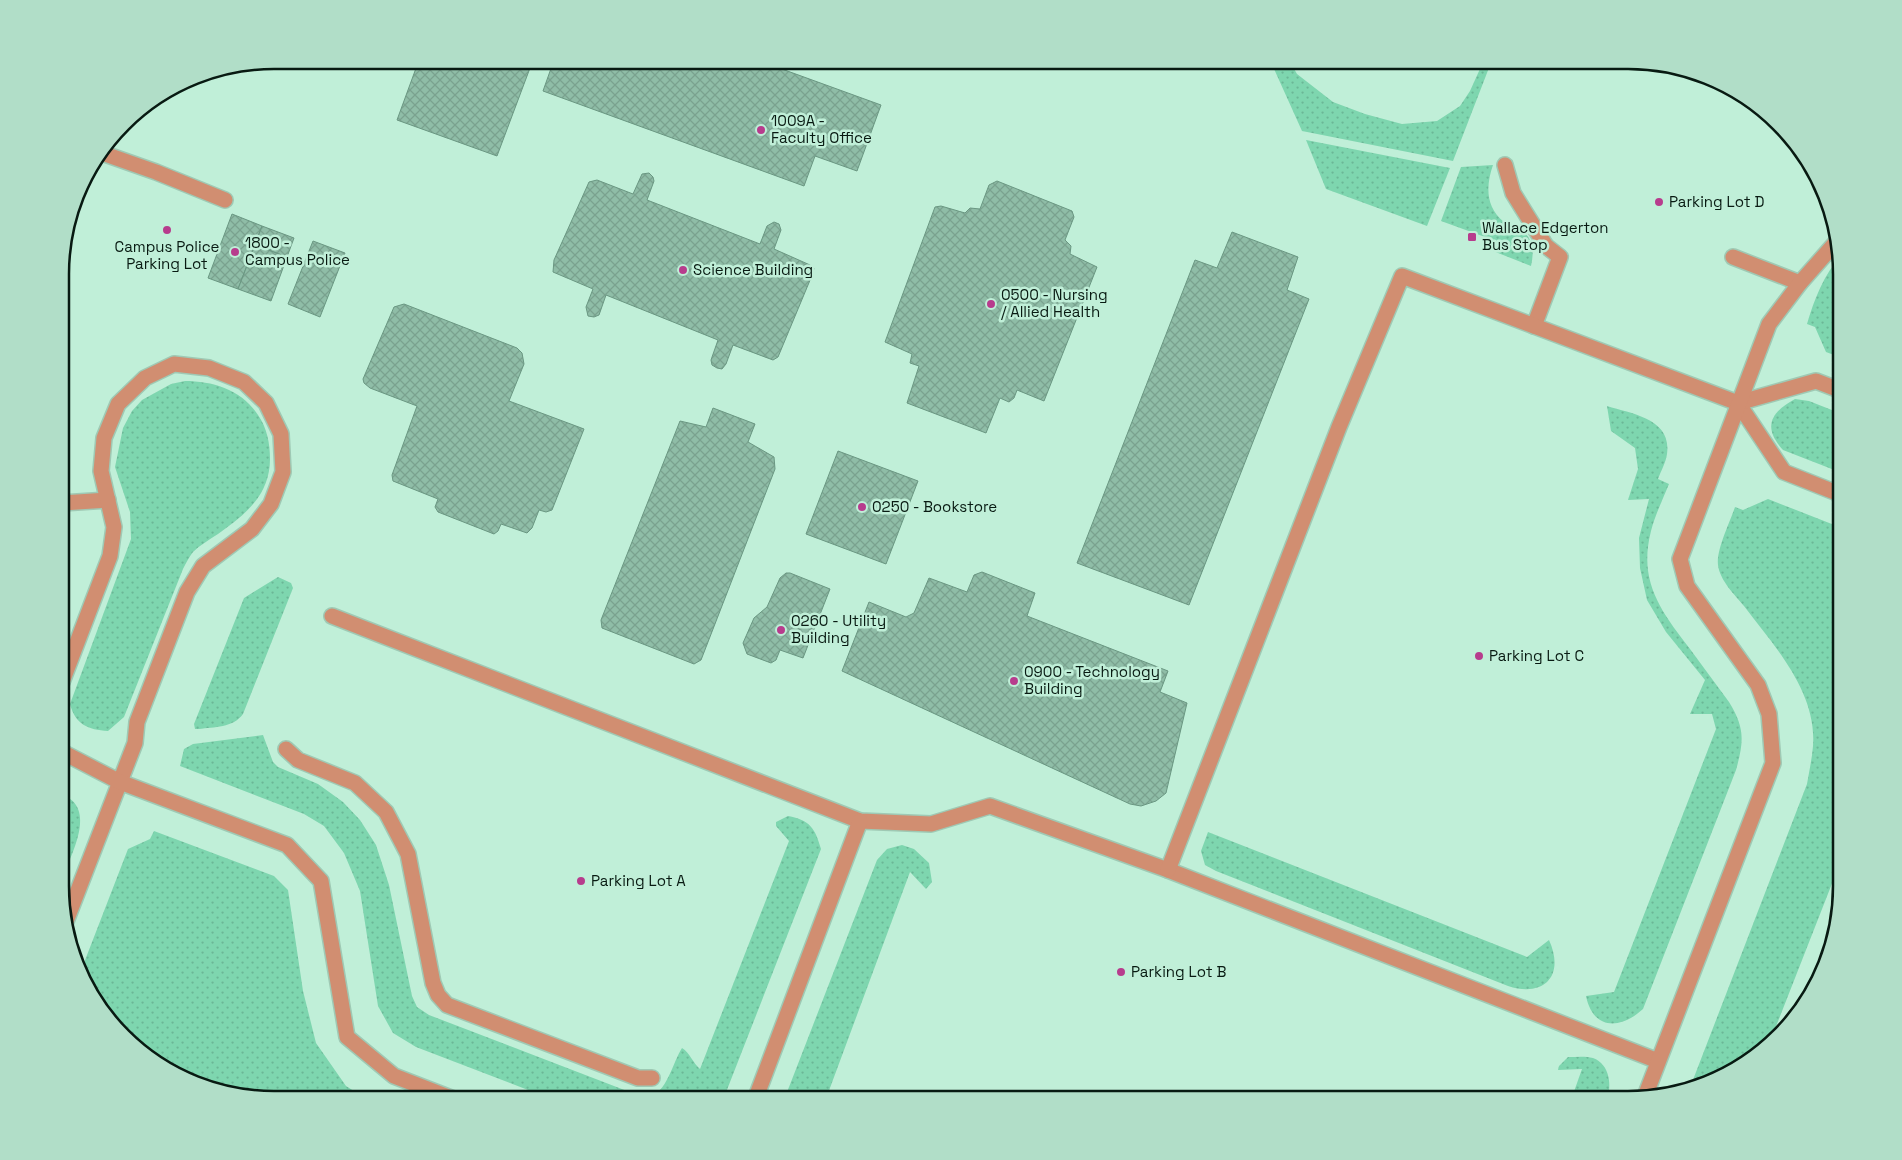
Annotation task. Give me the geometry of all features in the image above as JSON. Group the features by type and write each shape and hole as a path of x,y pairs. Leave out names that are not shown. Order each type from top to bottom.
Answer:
{"lane":[{"path":"107,155 225,200"},
{"path":"1505,165 1513,193 1546,246 1560,257 1534,326"},
{"path":"1647,1091 1773,763 1769,714 1758,685 1687,586 1680,559 1769,324 1800,283 1832,247"},
{"path":"1733,257 1800,283"},
{"path":"1168,870 1338,427 1402,276 1738,403 1784,472 1833,491"},
{"path":"69,664 110,556 114,527 101,471 104,438 118,404 145,378 174,364 208,368 244,382 266,403 281,434 283,472 270,504 252,529 203,566 187,592 137,722 135,743 70,911"},
{"path":"1738,403 1816,381 1833,388"},
{"path":"69,503 108,500"},
{"path":"332,616 860,821 931,824 990,806 1168,870 1658,1061"},
{"path":"286,749 298,760 355,783 386,812 408,854 433,983 438,995 448,1004 638,1078 652,1078"},
{"path":"69,756 120,782 288,845 321,881 346,1037 394,1076 433,1091"},
{"path":"758,1091 860,821"}],"green space":[{"path":"1274,69 1294,69 1297,74 1333,102 1365,114 1402,124 1437,121 1460,106 1470,91 1480,69 1489,69 1453,161 1302,131"},
{"path":"1306,140 1450,168 1427,226 1326,189"},
{"path":"1493,165 1488,188 1490,203 1493,210 1504,222 1522,231 1529,238 1533,251 1531,266 1493,251 1496,241 1441,221 1461,167"},
{"path":"1833,266 1833,355 1826,352 1815,327 1807,324 1820,288"},
{"path":"185,381 216,385 235,393 251,406 264,425 269,441 269,472 261,494 254,503 238,519 199,547 190,556 183,569 124,717 108,731 94,729 83,725 75,717 70,704 131,539 130,512 115,467 123,428 132,411 142,400 171,384"},
{"path":"1795,399 1809,401 1833,410 1833,469 1783,450 1777,442 1771,427 1772,421 1780,409"},
{"path":"1607,406 1639,415 1649,420 1663,433 1667,442 1665,463 1658,479 1669,484 1651,531 1648,549 1650,581 1661,608 1670,622 1729,702 1738,720 1742,743 1736,770 1643,1009 1625,1021 1617,1023 1601,1021 1590,1007 1586,996 1614,992 1716,729 1712,714 1690,714 1705,680 1666,632 1647,600 1640,568 1639,538 1649,499 1628,500 1638,469 1635,448 1611,431"},
{"path":"1768,499 1833,524 1833,881 1775,1029 1764,1041 1731,1064 1707,1076 1693,1080 1807,784 1813,746 1812,726 1808,707 1792,671 1781,654 1732,592 1719,571 1718,559 1721,544 1735,507 1743,510"},
{"path":"278,577 291,583 293,588 243,714 239,719 229,724 195,729 194,724 244,598"},
{"path":"263,735 273,762 278,767 318,784 343,802 360,820 376,845 389,885 412,996 417,1007 429,1015 627,1091 531,1091 416,1047 393,1033 378,1006 360,891 344,853 324,826 304,814 180,766 184,749 193,744"},
{"path":"69,799 73,801 78,810 80,821 79,833 69,862"},
{"path":"788,816 807,823 814,830 821,849 727,1091 659,1091 668,1078 682,1048 700,1069 789,841 776,826 776,822"},
{"path":"154,831 274,876 288,890 303,991 316,1043 346,1086 354,1091 260,1091 220,1084 195,1076 171,1064 138,1041 119,1022 96,989 84,964 128,849 150,839"},
{"path":"1208,832 1527,957 1549,940 1555,964 1553,973 1548,981 1532,989 1508,986 1216,871 1205,865 1201,851"},
{"path":"902,845 914,849 929,863 932,882 926,889 910,872 829,1091 787,1091 877,860 887,849"},
{"path":"1568,1057 1593,1058 1599,1061 1608,1076 1609,1091 1574,1091 1582,1069 1558,1070 1559,1066"}],"building":[{"path":"416,69 530,69 497,156 397,120"},
{"name":"1009A - Faculty Office","path":"551,69 782,69 881,105 857,171 815,156 804,186 543,91"},
{"name":"Science Building","path":"649,173 654,181 647,200 760,244 767,226 774,222 779,224 781,230 774,249 814,268 778,357 773,360 733,345 726,364 722,369 717,368 712,365 711,360 718,340 606,295 599,315 594,317 588,316 586,307 593,289 553,272 554,260 589,182 597,180 633,194 642,174"},
{"name":"0500 - Nursing / Allied Health","path":"997,181 1072,211 1074,217 1065,240 1071,246 1070,254 1097,267 1044,401 1017,390 1014,398 1009,402 1000,398 986,433 907,403 919,366 910,363 912,354 885,342 935,207 941,206 965,213 970,208 980,209 989,185"},
{"name":"1800 - Campus Police","path":"232,214 262,226 238,289 208,278"},
{"path":"262,226 294,238 287,257 255,245"},
{"path":"1232,232 1298,257 1287,290 1309,299 1189,605 1077,563 1195,260 1217,268"},
{"path":"313,241 345,253 320,317 288,304"},
{"path":"255,245 287,257 271,301 238,289"},
{"path":"404,304 517,348 522,353 524,364 509,401 584,429 552,510 546,512 539,510 532,528 527,533 501,524 498,531 494,534 438,512 435,507 438,499 393,481 392,475 417,406 370,388 364,383 363,379 394,307"},
{"path":"713,408 755,424 748,442 774,457 775,469 701,660 694,664 602,628 601,620 680,421 706,427"},
{"name":"0250 - Bookstore","path":"838,451 918,481 886,564 806,534"},
{"name":"0900 - Technology Building","path":"982,572 1035,593 1027,616 1168,671 1160,692 1187,703 1166,793 1156,801 1141,806 1130,804 842,671 869,602 906,617 914,613 929,578 967,592 974,575"},
{"name":"0260 - Utility Building","path":"786,573 830,589 803,658 780,650 776,660 771,663 747,654 743,643 754,618 767,607 780,578"}],"place":[{"name":"1009A - Faculty Office","path":"761,130"},
{"name":"Parking Lot D","path":"1659,202"},
{"name":"Campus Police Parking Lot","path":"167,230"},
{"name":"Wallace Edgerton Bus Stop","path":"1472,237"},
{"name":"1800 - Campus Police","path":"235,252"},
{"name":"Science Building","path":"683,270"},
{"name":"0500 - Nursing / Allied Health","path":"991,304"},
{"name":"0250 - Bookstore","path":"862,507"},
{"name":"0260 - Utility Building","path":"781,630"},
{"name":"Parking Lot C","path":"1479,656"},
{"name":"0900 - Technology Building","path":"1014,681"},
{"name":"Parking Lot A","path":"581,881"},
{"name":"Parking Lot B","path":"1121,972"}]}
